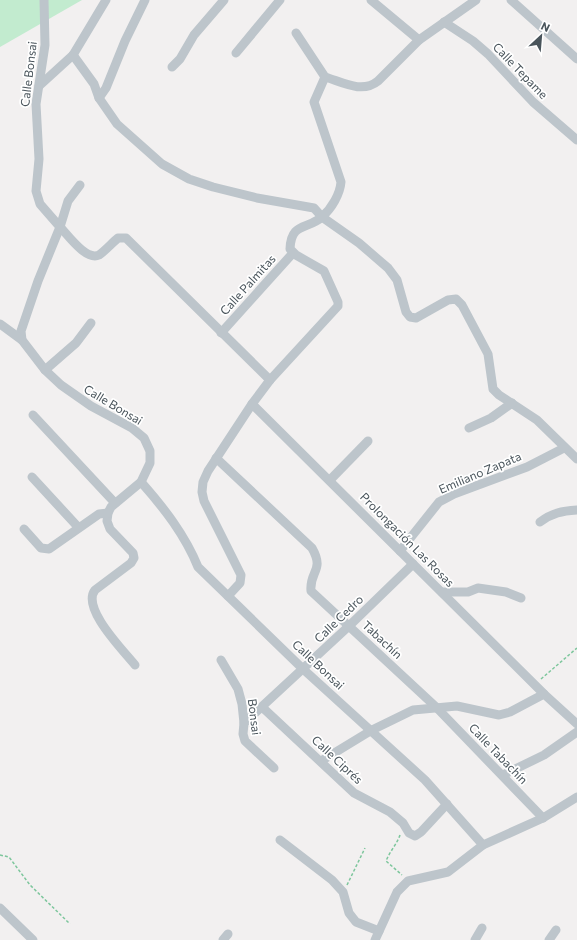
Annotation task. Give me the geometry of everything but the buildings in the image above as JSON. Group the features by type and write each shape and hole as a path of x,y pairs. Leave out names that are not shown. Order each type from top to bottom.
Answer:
{"street":[{"name":"Calle Bonsai","path":"44,0 45,45 36,104 39,159 36,191 40,204 82,250 90,256 98,255 118,238 126,238 221,333"},
{"path":"39,86 73,55 106,0"},
{"path":"99,98 106,88 125,41 145,0"},
{"path":"172,67 180,59 194,35 224,0"},
{"path":"236,53 280,0"},
{"path":"371,0 420,40"},
{"path":"296,32 325,77 358,87 372,86 420,40 476,0"},
{"path":"511,0 577,59"},
{"name":"Calle Tepame","path":"444,22 473,40 533,102 577,140"},
{"path":"73,55 94,84 99,98 117,124 162,164 175,172 201,183 257,198 310,206 322,217 359,243 388,268 397,280 406,312 410,317 416,318 448,300 456,300 462,304 488,354 494,389 499,395 537,420 577,459"},
{"path":"228,596 240,583 240,575 204,501 202,492 203,482 216,458 270,380 338,306 338,302 324,271 293,253 290,249 294,233 300,227 322,217 337,198 341,182 314,102 325,77"},
{"path":"22,340 21,331 38,281 60,227 68,201 80,186"},
{"name":"Calle Palmitas","path":"221,333 293,253"},
{"path":"45,370 76,343 91,323"},
{"name":"Calle Bonsai","path":"0,324 22,340 25,346 45,370 76,396 91,406 132,428 144,438 150,451 150,463 142,482 162,506 190,547 198,567 303,669 426,780 483,845"},
{"path":"221,333 270,380"},
{"path":"469,428 491,418 512,403"},
{"name":"Prolongación Las Rosas","path":"252,404 544,694 577,724"},
{"path":"33,415 115,503"},
{"path":"330,480 368,441"},
{"name":"Emiliano Zapata","path":"400,551 439,502 454,494 527,467 564,448"},
{"name":"Tabachín","path":"216,458 312,548 317,557 318,566 310,583 311,591 436,707"},
{"path":"32,477 78,527"},
{"path":"135,665 97,617 91,600 91,594 130,563 134,558 133,553 110,529 107,521 108,513 115,503 142,482"},
{"path":"540,522 549,515 577,510"},
{"path":"24,529 44,550 49,549 78,527 99,514 108,513"},
{"name":"Calle Cedro","path":"244,723 349,626 413,564"},
{"path":"442,592 468,592 478,588 506,592 521,598"},
{"name":"Bonsai","path":"221,660 238,689 244,723 243,734 245,741 274,768"},
{"path":"321,762 372,730 413,710 457,706 499,715 510,712 544,694"},
{"name":"Calle Ciprés","path":"262,707 354,793 376,803 403,823 409,833 415,836 448,804"},
{"name":"Calle Tabachín","path":"436,707 543,818"},
{"path":"503,776 544,755 577,732"},
{"path":"374,940 398,892 408,881 448,872 483,845 543,818 577,797"},
{"path":"280,840 332,880 343,892 349,913 356,922 379,931"},
{"path":"0,908 33,940"},
{"path":"475,940 482,928"},
{"path":"549,940 556,930"}],"path":[{"path":"535,684 577,648"},
{"path":"403,823 400,836 396,844 390,850 386,861 408,881"},
{"path":"343,892 365,848"},
{"path":"0,855 9,857 30,885 70,924"}],"green space":[{"path":"0,0 82,0 0,47"}]}
